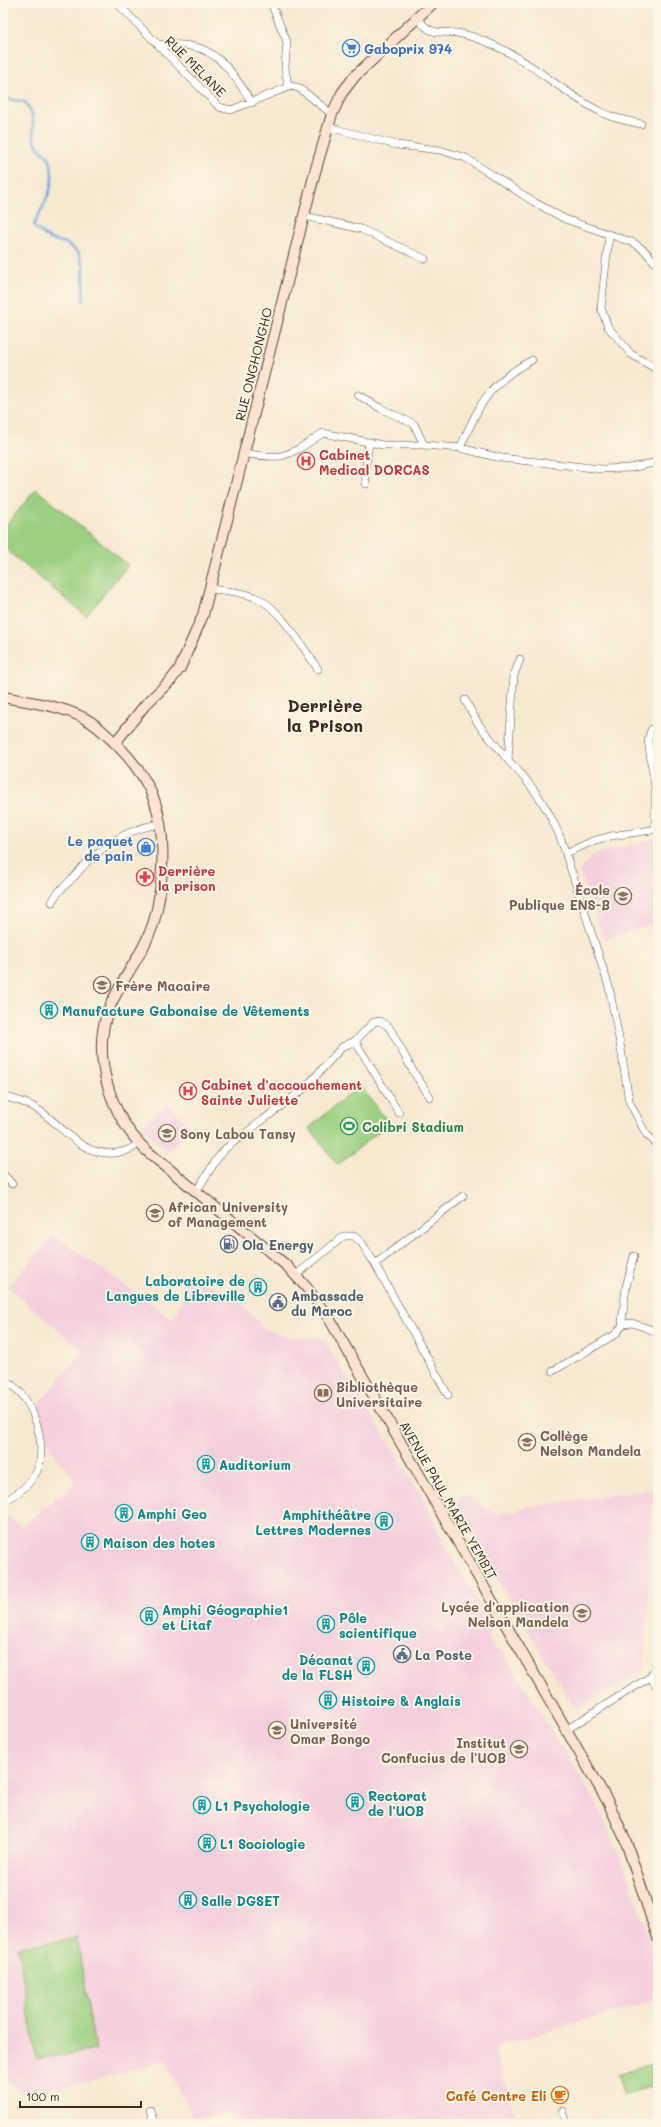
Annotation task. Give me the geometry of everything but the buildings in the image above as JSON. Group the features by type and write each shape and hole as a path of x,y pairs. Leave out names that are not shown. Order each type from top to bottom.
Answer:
{"main road":[{"name":"RUE ONGHONGHO","path":"115,743 145,705 171,680 180,668 203,615 211,589 243,453 332,114 342,93 355,76 418,19 433,3"},
{"name":"AVENUE PAUL MARIE YEMBIT","path":"3,697 72,713 83,718 115,743 132,759 142,774 152,792 161,824 163,848 162,876 154,921 140,952 111,1005 103,1037 104,1062 113,1101 120,1118 138,1143 197,1190 296,1275 320,1304 344,1342 600,1787 619,1825 658,1938"}],"street":[{"name":"RUE MELANE","path":"117,3 145,33 159,44 219,107 231,110 252,103 288,86"},
{"path":"271,3 288,42 286,67 288,86 299,88 332,114"},
{"path":"418,19 426,29 436,32 461,34 491,44 510,53 574,97 606,115 641,124"},
{"path":"159,44 191,46 210,53 228,68 252,103"},
{"path":"328,127 397,145 440,150 466,158 534,202 565,219 634,243 644,250 658,266"},
{"path":"305,216 361,229 425,258"},
{"path":"609,235 600,308 608,326 631,354 658,370"},
{"path":"460,448 480,404 488,394 513,370 532,360"},
{"path":"358,395 386,411 414,424 424,445"},
{"path":"243,453 281,458 293,453 323,434 369,443 460,448 501,458 602,469 630,468 658,462"},
{"path":"366,484 365,470 369,443"},
{"path":"211,589 240,593 260,600 284,622 318,669"},
{"path":"508,760 514,675 520,659"},
{"path":"465,700 479,725 540,797 556,826 609,987 622,1049 629,1101 646,1134 658,1146"},
{"path":"566,853 593,841 611,836 657,829 655,787 648,740 651,730 658,724"},
{"path":"52,902 62,887 71,880 90,859 141,827 161,824"},
{"path":"197,1190 216,1159 226,1148 299,1093 317,1077 342,1047 355,1041 374,1022 385,1023 394,1034 413,1071 430,1097"},
{"path":"355,1041 399,1113"},
{"path":"3,1096 35,1108 74,1140 91,1150 106,1154 121,1153 130,1150 138,1143"},
{"path":"3,1174 12,1184"},
{"path":"375,1264 462,1196"},
{"path":"296,1275 344,1236 354,1236 361,1242 375,1264 448,1395"},
{"path":"552,1371 616,1334 623,1324 626,1287 634,1256"},
{"path":"623,1324 632,1323 658,1332"},
{"path":"3,1380 12,1384 23,1396 39,1433 41,1446 39,1464 33,1477 3,1502"},
{"path":"566,1730 650,1677 656,1669 658,1649"},
{"path":"650,1677 658,1688"},
{"path":"150,2110 154,2124"},
{"path":"563,2111 567,2124"}],"shaded area":[{"name":"École Publique ENS-B","path":"658,838 658,922 604,940 579,871 594,854"},
{"name":"Sony Labou Tansy","path":"167,1104 190,1127 168,1153 141,1125"},
{"name":"Université Omar Bongo","path":"53,1235 173,1319 191,1280 232,1291 264,1329 286,1337 322,1338 425,1499 442,1540 488,1618 490,1628 488,1637 491,1644 495,1650 503,1652 599,1808 626,1870 658,1964 658,1999 502,2045 494,2050 515,2114 482,2124 235,2124 232,2114 193,2118 165,2061 73,2085 22,2092 3,2080 3,1514 6,1514 21,1527 76,1482 51,1449 37,1406 83,1351 8,1287"},
{"name":"Lycée d'application Nelson Mandela","path":"647,1490 658,1490 658,1499 652,1505 645,1667 640,1674 577,1709 573,1706 453,1505 465,1495 495,1513 517,1512 521,1508"}],"green space":[{"path":"36,489 128,565 86,616 3,547 3,529"},
{"name":"Colibri Stadium","path":"360,1085 389,1123 338,1165 309,1128"},
{"path":"77,1938 95,2050 36,2059 18,1947"},
{"path":"654,2063 658,2076 658,2084 624,2095 617,2075"}],"waterway":[{"path":"3,98 25,102 30,110 36,144 49,157 52,176 51,184 46,200 34,224 35,228 50,239 66,243 78,252 84,266 83,301"}],"place":[{"name":"Gaboprix 974","path":"351,48"},
{"name":"Cabinet Medical DORCAS","path":"306,461"},
{"name":"Le paquet de pain","path":"146,847"},
{"name":"Derrière la prison","path":"145,877"},
{"name":"École Publique ENS-B","path":"623,896"},
{"name":"Frère Macaire","path":"102,985"},
{"name":"Manufacture Gabonaise de Vêtements","path":"49,1010"},
{"name":"Cabinet d'accouchement Sainte Juliette","path":"188,1091"},
{"name":"Colibri Stadium","path":"349,1126"},
{"name":"Sony Labou Tansy","path":"167,1133"},
{"name":"African University of Management","path":"155,1213"},
{"name":"Ola Energy","path":"229,1244"},
{"name":"Laboratoire de Langues de Libreville","path":"258,1287"},
{"name":"Ambassade du Maroc","path":"278,1302"},
{"name":"Bibliothèque Universitaire","path":"323,1393"},
{"name":"Collège Nelson Mandela","path":"527,1442"},
{"name":"Auditorium","path":"206,1464"},
{"name":"Amphi Geo","path":"124,1513"},
{"name":"Amphithéâtre Lettres Modernes","path":"384,1521"},
{"name":"Maison des hotes","path":"90,1542"},
{"name":"Lycée d'application Nelson Mandela","path":"582,1613"},
{"name":"Amphi Géographie1 et Litaf","path":"149,1616"},
{"name":"Pôle scientifique","path":"326,1624"},
{"name":"La Poste","path":"402,1654"},
{"name":"Décanat de la FLSH","path":"366,1666"},
{"name":"Histoire & Anglais","path":"328,1700"},
{"name":"Université Omar Bongo","path":"277,1730"},
{"name":"Institut Confucius de l'UOB","path":"519,1749"},
{"name":"Rectorat de l'UOB","path":"355,1802"},
{"name":"L1 Psychologie","path":"202,1805"},
{"name":"L1 Sociologie","path":"207,1843"},
{"name":"Salle DGSET","path":"188,1900"},
{"name":"Café Centre Eli","path":"560,2095"}],"district":[{"name":"Derrière la Prison","path":"325,715"}]}
